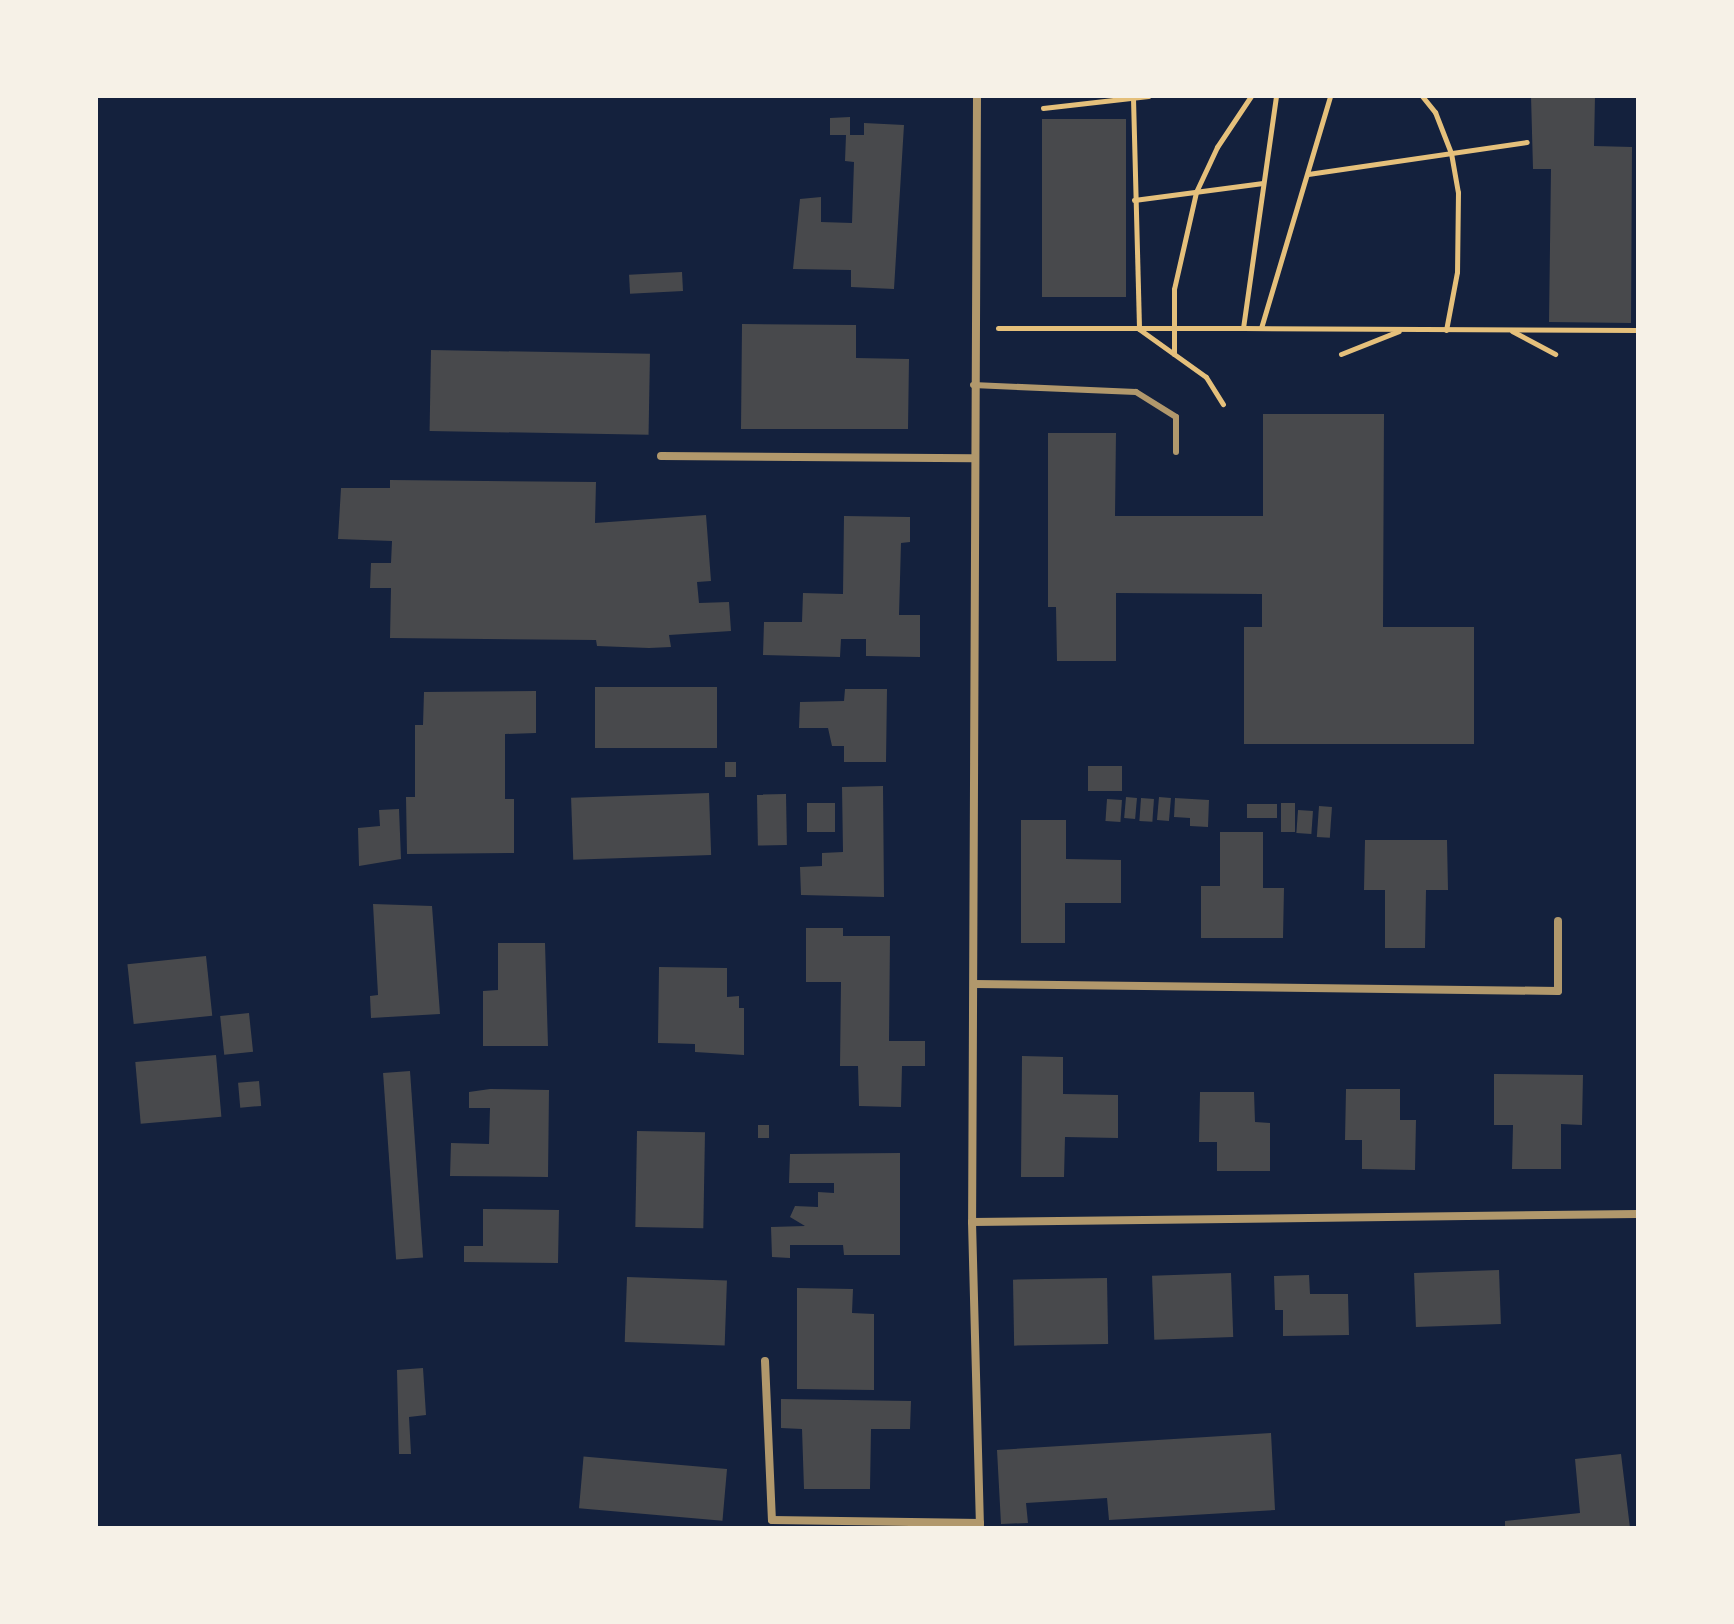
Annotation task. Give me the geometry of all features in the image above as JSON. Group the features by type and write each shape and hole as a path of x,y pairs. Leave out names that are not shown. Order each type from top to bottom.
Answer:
{"street":[{"path":"765,1361 772,1520 980,1525 972,1222 973,385 977,96"},
{"path":"661,456 973,458"},
{"path":"974,984 1558,991 1558,921"},
{"path":"972,1222 1638,1214"}],"lane":[{"path":"973,385 1136,392 1176,417 1176,452"}],"path":[{"path":"1043,108 1148,96"},
{"path":"1174,354 1177,329 1174,289 1196,192 1217,147 1251,96"},
{"path":"1243,328 1276,96"},
{"path":"1261,328 1330,96"},
{"path":"1422,96 1451,153 1460,237 1446,330"},
{"path":"1130,97 1139,329"},
{"path":"1308,174 1527,142"},
{"path":"1134,200 1263,183"},
{"path":"975,328 1638,330"},
{"path":"1139,329 1206,377 1223,404"},
{"path":"1341,354 1402,330"},
{"path":"1511,330 1555,354"}],"building":[{"path":"1531,96 1595,96 1594,146 1632,147 1631,323 1549,322 1551,169 1533,169"},
{"path":"850,117 850,135 864,135 864,123 904,125 894,289 851,287 851,270 793,269 800,199 821,197 821,222 852,223 854,162 845,161 846,135 830,135 830,118"},
{"path":"1042,119 1126,119 1126,297 1042,297"},
{"path":"682,272 683,291 630,294 629,275"},
{"path":"742,324 856,325 856,358 909,359 908,429 741,429"},
{"path":"431,350 650,354 649,435 430,431"},
{"path":"1263,414 1384,414 1383,627 1474,627 1474,744 1244,744 1244,627 1262,627 1262,594 1116,593 1116,661 1057,661 1056,607 1048,607 1048,433 1116,433 1115,516 1263,516"},
{"path":"390,480 596,482 595,523 706,515 711,581 697,582 699,603 729,602 731,631 669,635 671,647 649,648 597,646 596,640 390,638 391,588 370,588 371,563 391,563 392,541 338,539 341,488 390,488"},
{"path":"844,516 910,517 910,542 901,543 899,615 920,615 920,657 866,656 866,639 841,639 840,657 763,655 764,622 802,622 803,593 843,594"},
{"path":"595,687 717,687 717,748 595,748"},
{"path":"845,689 887,689 886,762 844,762 844,746 832,746 828,728 799,728 800,702 844,701"},
{"path":"536,691 536,733 505,734 505,799 514,799 514,853 407,854 406,797 415,797 415,725 423,725 424,692"},
{"path":"725,762 736,762 736,777 725,777"},
{"path":"1088,766 1122,766 1122,791 1088,791"},
{"path":"883,786 884,897 801,895 800,867 822,866 822,853 843,852 842,787"},
{"path":"709,793 711,855 573,860 571,798"},
{"path":"786,794 787,845 758,845 757,795"},
{"path":"1126,797 1137,798 1135,819 1124,818"},
{"path":"1159,797 1171,798 1169,821 1157,820"},
{"path":"1141,798 1154,799 1152,822 1139,821"},
{"path":"1175,798 1209,800 1208,827 1190,826 1190,818 1174,817"},
{"path":"1107,799 1122,800 1120,822 1105,821"},
{"path":"807,803 835,803 835,832 807,832"},
{"path":"1281,803 1295,803 1295,832 1281,832"},
{"path":"1247,804 1277,804 1277,818 1247,818"},
{"path":"1319,806 1332,807 1330,838 1317,837"},
{"path":"399,809 401,859 359,866 358,828 380,826 379,810"},
{"path":"1298,810 1313,811 1311,834 1296,833"},
{"path":"1021,820 1066,820 1066,859 1121,860 1121,903 1065,903 1065,943 1021,943"},
{"path":"1220,832 1263,832 1263,888 1284,888 1283,938 1201,938 1201,886 1220,886"},
{"path":"1365,840 1447,840 1448,890 1426,890 1425,948 1385,948 1385,890 1364,890"},
{"path":"373,904 432,906 440,1014 371,1018 370,996 378,995"},
{"path":"806,928 843,928 843,936 890,936 889,1041 925,1041 925,1066 902,1066 901,1107 859,1106 858,1066 840,1066 841,982 806,982"},
{"path":"498,943 545,943 548,1046 483,1046 483,991 498,990"},
{"path":"206,956 212,1016 134,1024 127,964"},
{"path":"659,967 727,968 727,997 739,996 739,1008 744,1008 744,1055 695,1052 695,1044 658,1043"},
{"path":"249,1013 253,1052 224,1055 220,1016"},
{"path":"216,1055 221,1117 141,1124 135,1062"},
{"path":"1022,1056 1063,1057 1063,1094 1118,1095 1118,1138 1065,1137 1064,1177 1021,1177"},
{"path":"410,1071 423,1258 396,1259 383,1073"},
{"path":"1494,1074 1583,1075 1582,1125 1561,1124 1561,1169 1512,1169 1513,1125 1494,1125"},
{"path":"259,1081 261,1106 240,1108 238,1083"},
{"path":"490,1089 549,1090 548,1177 450,1176 451,1143 489,1144 490,1108 469,1108 469,1092"},
{"path":"1346,1089 1400,1089 1400,1120 1416,1120 1415,1170 1362,1169 1362,1140 1345,1140"},
{"path":"1200,1092 1254,1092 1255,1122 1270,1123 1270,1171 1217,1171 1217,1142 1199,1142"},
{"path":"758,1125 769,1125 769,1138 758,1138"},
{"path":"637,1131 705,1132 703,1228 635,1227"},
{"path":"900,1153 900,1255 844,1255 843,1245 790,1245 790,1258 772,1257 771,1227 805,1226 790,1217 795,1206 818,1207 818,1192 834,1193 834,1183 789,1183 790,1154"},
{"path":"483,1209 559,1210 558,1263 464,1262 464,1246 483,1246"},
{"path":"1499,1270 1501,1324 1416,1327 1414,1273"},
{"path":"1231,1273 1233,1337 1154,1340 1152,1276"},
{"path":"1309,1275 1310,1294 1348,1294 1349,1335 1283,1336 1283,1310 1275,1310 1274,1276"},
{"path":"627,1277 727,1280 725,1345 625,1342"},
{"path":"1107,1278 1108,1344 1014,1346 1013,1280"},
{"path":"797,1288 853,1289 852,1313 874,1314 874,1390 797,1389"},
{"path":"423,1368 426,1415 409,1417 411,1454 399,1454 397,1370"},
{"path":"781,1399 911,1401 910,1429 871,1429 870,1489 804,1489 802,1429 781,1428"},
{"path":"1271,1433 1275,1510 1109,1520 1107,1498 1026,1503 1028,1523 1001,1524 997,1450"},
{"path":"1621,1454 1630,1528 1505,1528 1505,1521 1580,1513 1575,1459"},
{"path":"584,1456 727,1469 722,1521 579,1508"}]}
